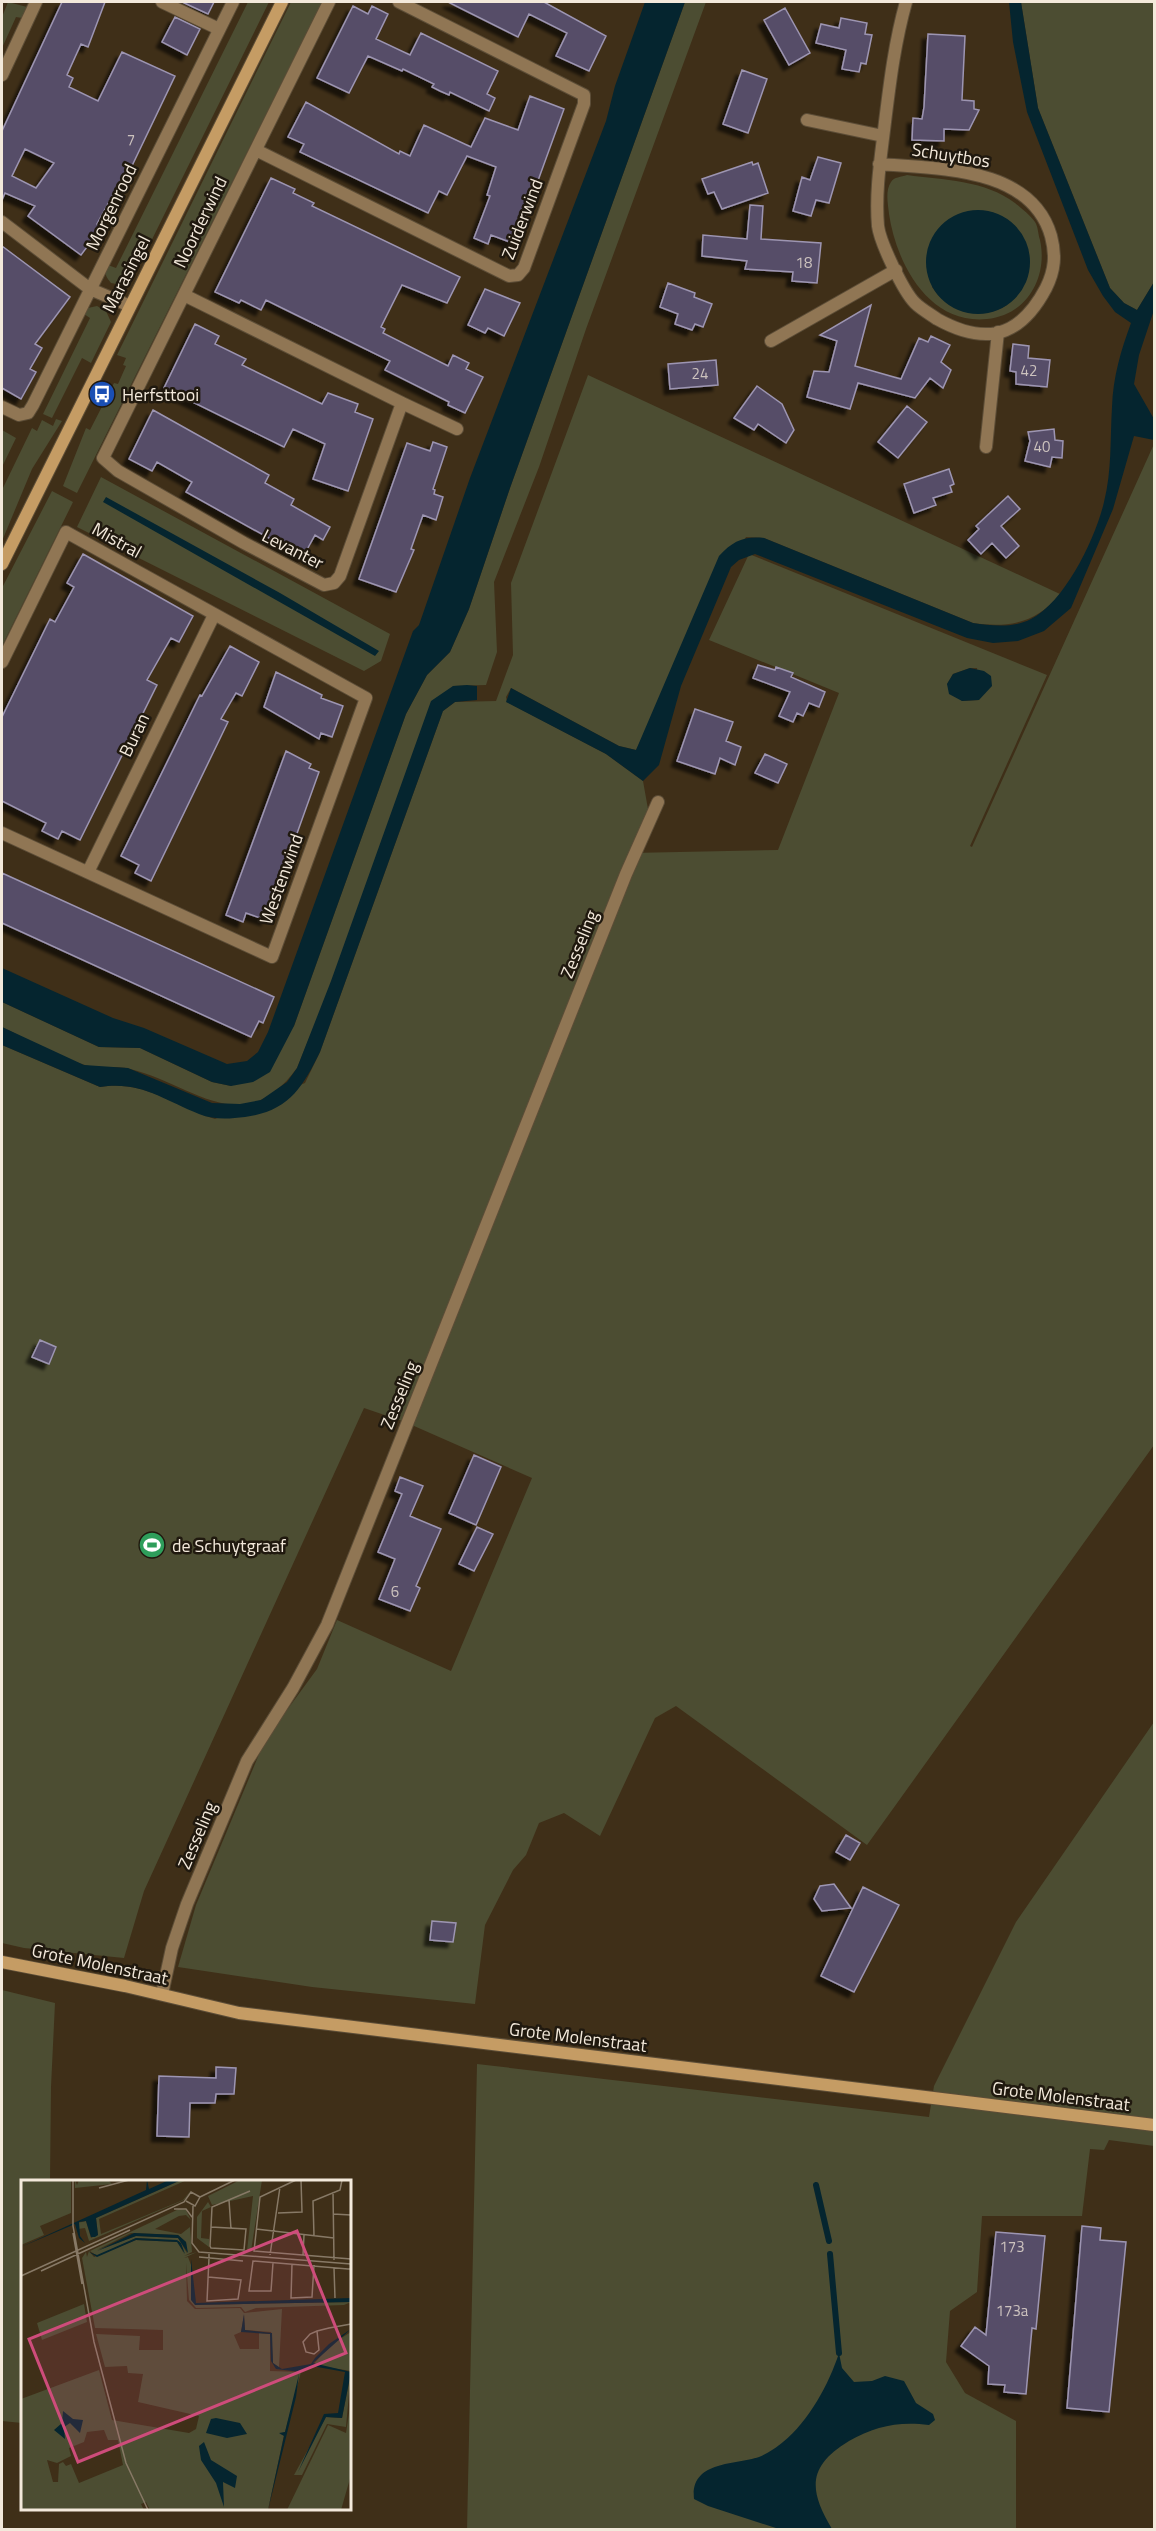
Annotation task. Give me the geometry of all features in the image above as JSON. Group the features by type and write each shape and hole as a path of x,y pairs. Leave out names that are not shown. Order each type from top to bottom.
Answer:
{"street":[{"path":"2,75 36,2"},
{"path":"162,2 219,29"},
{"name":"Morgenrood","path":"6,410 27,413 33,405 233,2"},
{"name":"Marasingel","path":"2,564 282,2"},
{"name":"Noorderwind","path":"103,458 330,2"},
{"name":"Zuiderwind","path":"256,150 509,276 518,275 524,268 584,104 584,95 399,2"},
{"path":"906,2 893,60 879,164 878,228 896,270 914,302 945,324 980,334 998,333 986,447"},
{"path":"807,120 884,136"},
{"name":"Schuytbos","path":"879,164 960,172 992,178 1011,188 1036,208 1048,228 1054,250 1051,279 1034,307 1016,325 998,333"},
{"path":"2,222 90,289 130,306"},
{"path":"771,341 896,270"},
{"path":"184,295 457,429"},
{"name":"Levanter","path":"103,458 118,471 244,543 324,585 334,583 340,576 402,402"},
{"name":"Mistral","path":"2,662 66,532 214,615"},
{"name":"Buran","path":"88,872 214,615"},
{"name":"Westenwind","path":"2,833 272,957 366,698 214,615"},
{"name":"Zesseling","path":"162,1994 172,1948 192,1893 247,1761 293,1688 327,1626 622,885 658,802"},
{"name":"Grote Molenstraat","path":"2,1962 162,1994 239,2013 1155,2125"}],"green space":[{"path":"8,2 27,7 22,18 16,17 2,48 2,17"},
{"path":"248,2 269,2 132,280 122,285 111,283 106,274 108,265 116,268"},
{"path":"291,2 322,2 77,493 63,486 86,428 90,430 114,383 118,384 126,366 123,365 126,358 117,355"},
{"path":"685,2 706,2 586,329 539,467 494,582 497,652 486,685 453,686 297,1068 277,1090 257,1101 237,1105 217,1102 196,1095 153,1076 130,1069 91,1066 74,1062 2,1027 2,1002 99,1047 140,1048 212,1082 231,1086 294,1026 406,714 427,675 450,652 469,609 510,488"},
{"path":"1021,2 1154,2 1154,282 1137,310 1124,303 1110,288 1038,108"},
{"path":"907,175 977,185 1003,195 1031,217 1036,224 1040,240 1041,267 1038,280 1024,302 1001,316 987,319 966,318 948,312 918,287 899,252 887,198 892,180","holes":["966,212 994,213 1007,305 986,313 966,312 948,303 932,287"]},
{"path":"97,306 106,311 111,322 91,363 82,358 52,418 43,414 90,318 84,314 88,308"},
{"path":"588,375 1060,594 1042,611 1021,621 999,625 973,623 764,538 746,537 636,750 619,746 511,688 506,697 507,702 606,754 643,781 648,809 631,853 778,850 839,693 709,640 749,554 1047,675 970,846 972,847 1154,444 1154,1445 867,1845 676,1706 655,1718 600,1836 564,1813 539,1823 526,1855 513,1870 485,1925 475,2004 312,1987 178,1967 196,1905 265,1740 317,1669 337,1620 451,1671 532,1478 405,1422 364,1408 144,1891 124,1958 24,1948 2,1943 2,1045 100,1087 131,1087 146,1091 215,1119 305,1083 320,1052 443,711 455,702 496,701 513,655 511,583","holes":["977,668 979,700 962,701 947,684 953,674"]},
{"path":"56,419 62,421 32,469 2,541 2,490 32,428 37,431 42,420 53,426"},
{"path":"2,430 16,438 2,467"},
{"path":"101,477 390,634 381,661 364,671 77,527"},
{"path":"52,491 73,502 2,646 2,588"},
{"path":"1154,1722 1154,2146 1109,2140 1104,2150 1090,2149 1082,2216 982,2216 977,2292 950,2311 946,2362 965,2393 1016,2421 1016,2529 467,2530 477,2064 929,2117 934,2086 1016,1922"},
{"path":"2,1990 55,2003 50,2180 21,2180 21,2423 2,2421"}],"water":[{"path":"645,2 685,2 510,488 469,609 450,652 427,675 406,714 294,1026 270,1072 253,1082 231,1086 212,1082 140,1048 99,1047 2,1002 2,968 113,1018 144,1028 227,1064 247,1061 258,1052 268,1032 413,631 419,625 470,478 606,121 615,86"},
{"path":"1009,2 1021,2 1038,108 1110,288 1124,303 1137,310 1154,282 1154,310 1139,355 1134,384 1154,419 1154,440 1134,436 1113,509 1071,608 1044,631 1018,641 993,643 967,638 755,554 739,560 731,567 681,686 659,765 643,781 606,754 506,702 511,688 619,746 636,750 719,556 734,543 745,539 764,538 980,624 1010,625 1031,619 1044,611 1067,584 1094,533 1107,490 1114,385 1131,323 1115,312 1088,270 1027,112 1013,42"},
{"path":"978,210 998,214 1007,219 1021,233 1026,242 1030,262 1026,282 1021,291 1007,305 998,310 978,314 958,310 949,305 935,291 930,282 926,262 930,242 935,233 949,219 958,214"},
{"path":"106,497 280,593 379,651 375,656 103,502"},
{"path":"970,668 984,671 991,676 992,686 979,700 962,701 949,694 947,684 953,674"},
{"path":"453,686 477,686 477,700 455,702 443,711 320,1052 300,1087 283,1104 272,1110 245,1117 227,1119 210,1117 140,1089 100,1087 2,1045 2,1027 84,1065 128,1068 212,1103 240,1104 261,1100 287,1082 297,1068 331,981 431,701"},
{"path":"839,2353 842,2368 854,2382 872,2381 885,2376 904,2381 916,2403 933,2414 935,2420 929,2425 897,2424 868,2432 849,2441 826,2460 819,2469 816,2490 824,2515 832,2529 779,2529 708,2506 694,2499 695,2487 699,2478 706,2471 762,2456 778,2446 801,2424 810,2413 830,2377"}],"building":[{"path":"62,2 105,2 88,47 81,44 67,75 73,78 69,87 98,101 122,52 175,76 118,195 114,193 97,224 102,227 81,255 28,216 35,206 5,193 2,200 2,131","holes":["25,149 54,163 36,188 12,176"]},
{"path":"182,2 214,2 208,14"},
{"path":"448,2 544,2 606,36 589,71 556,56 567,33 529,14 518,37"},
{"path":"353,6 368,14 372,6 388,14 376,39 410,55 421,33 498,71 487,94 495,98 489,111 450,92 449,95 440,91 432,87 434,84 403,69 402,71 368,56 349,93 317,78"},
{"path":"785,8 810,53 789,65 764,20"},
{"path":"175,17 200,29 187,55 162,42"},
{"path":"841,18 867,23 865,34 872,35 866,64 861,63 859,72 842,69 846,50 816,43 821,24 839,28"},
{"path":"928,34 965,36 962,100 974,101 974,109 979,110 969,130 944,129 944,141 912,140 913,118 922,119 924,107"},
{"path":"742,70 767,79 748,133 723,124"},
{"path":"530,96 564,109 515,244 491,235 488,244 474,238 490,196 487,195 496,167 467,156 447,195 439,191 428,213 300,152 304,144 288,137 306,102 399,154 400,151 410,156 424,125 471,147 485,118 518,130"},
{"path":"818,157 841,163 829,203 816,200 811,216 793,211 802,177 810,180"},
{"path":"752,162 753,165 758,163 768,193 722,209 714,192 708,194 702,179"},
{"path":"271,178 295,189 293,193 314,203 312,206 460,277 447,303 402,285 381,327 385,329 383,333 448,366 453,355 469,363 466,369 483,377 465,413 448,405 449,402 385,370 390,361 266,300 261,310 241,300 239,303 215,292"},
{"path":"750,205 763,206 761,239 821,243 817,283 792,281 793,272 745,269 747,261 702,256 703,235 747,239"},
{"path":"2,246 70,297 35,344 42,348 30,369 36,372 21,399 2,388"},
{"path":"668,283 695,293 694,297 712,304 703,327 695,324 692,330 675,324 678,314 660,307"},
{"path":"485,289 520,303 504,336 488,328 485,333 468,325"},
{"path":"871,305 855,366 901,379 919,338 928,342 931,336 950,345 941,362 951,370 943,388 930,378 915,398 858,383 850,409 807,397 814,371 829,372 837,341 820,335"},
{"path":"195,324 219,336 215,344 246,359 242,365 322,404 328,393 358,404 355,412 373,419 348,491 313,479 325,444 293,429 284,447 164,388"},
{"path":"1013,344 1029,346 1028,358 1050,360 1047,387 1016,384 1016,372 1010,371"},
{"path":"716,360 718,385 670,389 668,364"},
{"path":"757,386 782,404 794,430 786,443 758,424 754,430 734,418"},
{"path":"907,406 927,422 898,458 878,442"},
{"path":"153,410 269,475 265,483 294,499 291,505 330,527 323,540 315,535 303,557 186,492 192,482 157,462 152,471 129,459"},
{"path":"1054,429 1055,440 1063,441 1062,458 1052,457 1050,467 1025,461 1030,441 1028,432"},
{"path":"433,442 447,447 433,489 434,494 443,497 436,520 423,515 411,549 414,550 396,592 359,579 407,443 430,451"},
{"path":"949,469 954,484 950,486 952,492 933,498 936,505 914,513 904,484"},
{"path":"1008,496 1020,509 1001,526 1019,546 1006,558 992,543 981,554 968,540 979,529 976,526"},
{"path":"83,554 193,616 179,642 171,638 147,680 157,685 80,840 62,831 58,839 42,831 46,823 2,801 2,717 50,619 55,622 74,587 67,583"},
{"path":"230,646 259,662 242,696 236,693 221,719 228,722 151,881 135,873 139,865 121,856 200,695 202,696"},
{"path":"758,665 775,670 776,667 793,673 791,677 825,692 819,707 809,703 803,716 797,713 793,722 779,716 790,692 753,678"},
{"path":"276,672 322,695 321,698 343,706 332,737 321,733 319,739 264,707"},
{"path":"695,709 733,722 726,741 741,747 735,765 720,758 715,774 677,761"},
{"path":"286,751 311,764 309,768 319,772 266,920 246,913 243,922 226,915"},
{"path":"765,754 787,764 778,783 755,773"},
{"path":"2,873 274,997 263,1023 259,1021 251,1037 2,923"},
{"path":"40,1340 56,1347 49,1364 32,1357"},
{"path":"474,1455 501,1467 476,1525 449,1513"},
{"path":"400,1477 423,1486 410,1516 441,1529 416,1586 420,1588 410,1611 379,1599 395,1559 378,1552 402,1494 395,1491"},
{"path":"477,1527 493,1534 474,1571 459,1564"},
{"path":"846,1835 860,1843 850,1860 836,1852"},
{"path":"834,1884 851,1908 822,1911 814,1899 820,1886"},
{"path":"863,1887 899,1905 854,1992 821,1976"},
{"path":"432,1921 456,1923 453,1942 430,1940"},
{"path":"216,2067 236,2068 234,2094 216,2094 215,2103 190,2103 189,2137 157,2136 159,2076 216,2078"},
{"path":"1082,2226 1101,2228 1100,2240 1126,2242 1109,2412 1067,2408"},
{"path":"996,2232 1045,2236 1036,2329 1032,2328 1026,2394 1004,2392 1005,2385 988,2384 989,2366 961,2346 975,2327 986,2335"}],"waterway":[{"path":"816,2185 829,2241"},
{"path":"830,2254 839,2353"}],"place":[{"name":"Herfsttooi","path":"102,394"},
{"name":"de Schuytgraaf","path":"152,1545"}]}
